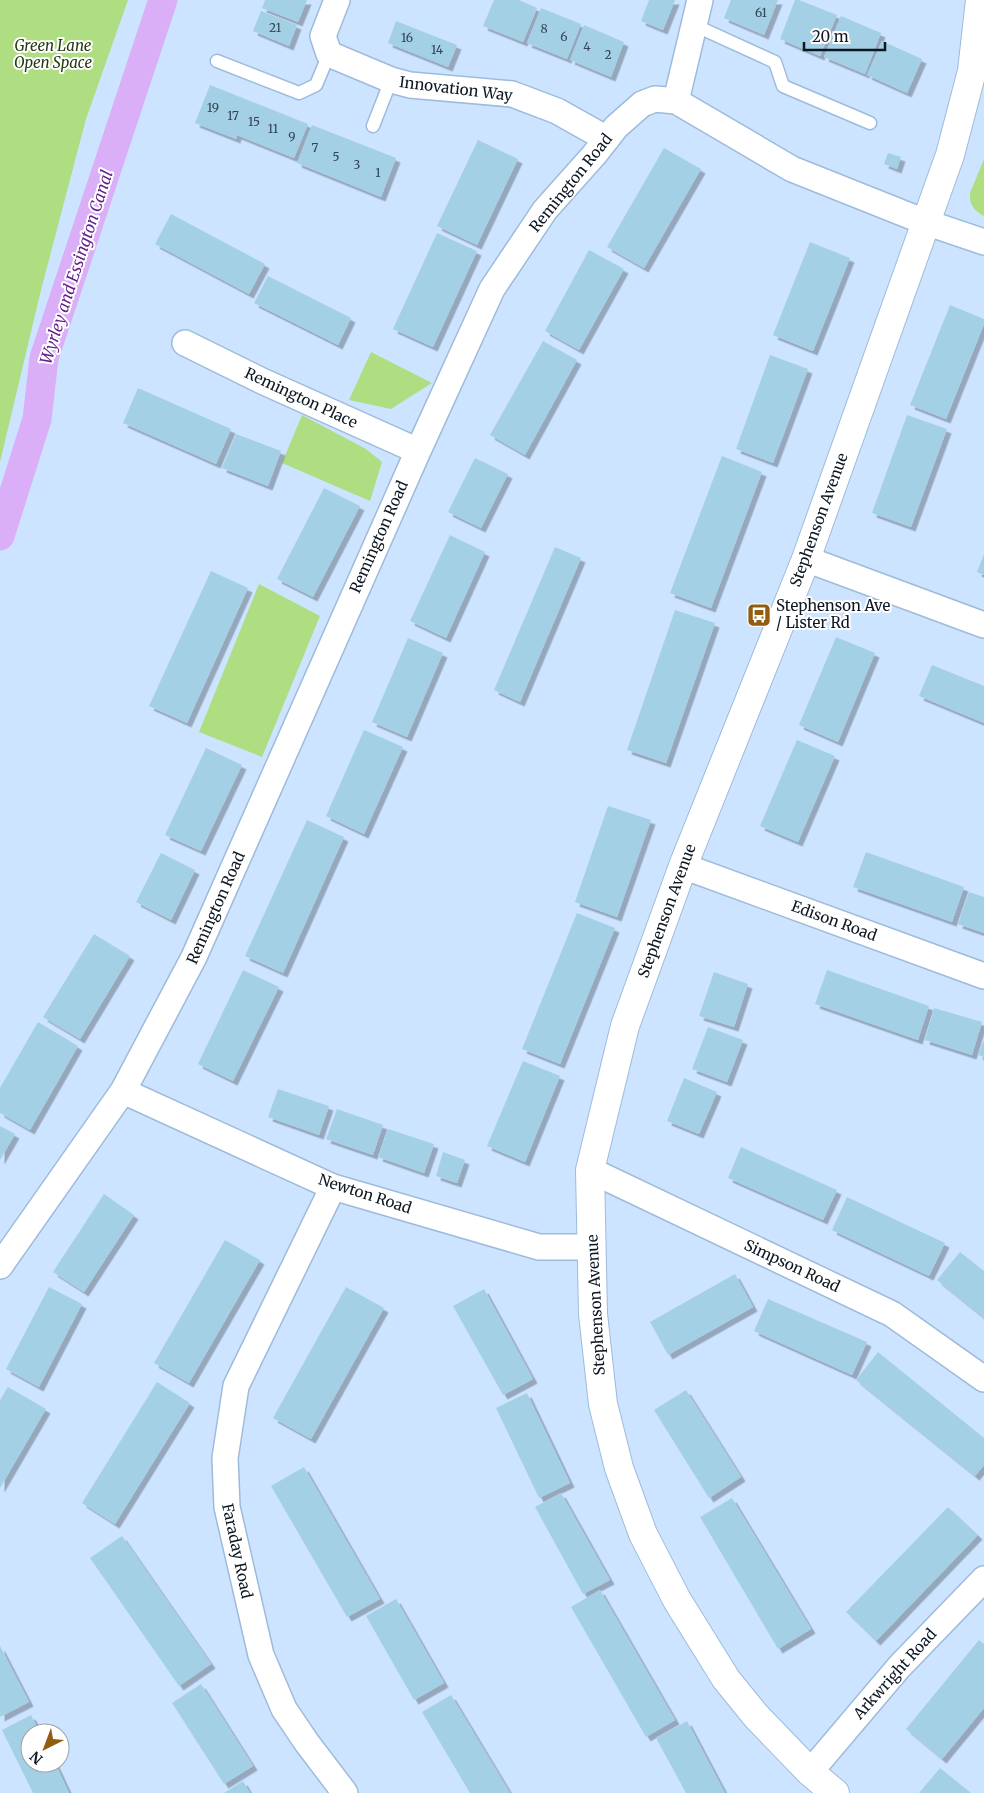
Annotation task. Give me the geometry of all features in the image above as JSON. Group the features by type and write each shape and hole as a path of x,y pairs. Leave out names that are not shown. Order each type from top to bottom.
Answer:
{"street":[{"path":"329,54 323,36 337,0"},
{"path":"676,101 700,0"},
{"name":"Stephenson Avenue","path":"835,1793 810,1772 756,1716 726,1679 677,1600 643,1534 619,1468 603,1404 593,1314 590,1170 625,1026 683,866 806,559 950,155 972,71 980,0"},
{"name":"Innovation Way","path":"329,54 391,80 410,85 512,94 557,111 607,139"},
{"name":"Remington Road","path":"0,1266 123,1091 194,957 418,451 492,289 545,210 628,115 642,104 655,99 676,101 792,169 926,222 984,242"},
{"name":"Remington Place","path":"186,343 262,381 418,451"},
{"path":"806,559 984,625"},
{"name":"Edison Road","path":"683,866 984,976"},
{"name":"Newton Road","path":"123,1091 333,1186 539,1247 591,1247"},
{"name":"Simpson Road","path":"590,1170 892,1314 984,1379"},
{"name":"Faraday Road","path":"333,1186 236,1386 225,1458 227,1507 261,1655 284,1709 307,1744 345,1793"},
{"name":"Arkwright Road","path":"810,1772 899,1667 984,1579"}],"lane":[{"path":"694,26 775,62 783,86 870,123"},
{"path":"217,62 299,93 316,85 329,54"},
{"path":"373,126 391,80"}],"green space":[{"name":"Green Lane Open Space","path":"0,0 128,0 86,119 41,290 0,462"},
{"path":"984,159 984,216 973,207 970,201 970,193"},
{"path":"371,352 432,383 391,409 349,400"},
{"path":"302,415 366,449 382,462 370,501 282,463"},
{"path":"259,584 320,616 262,757 199,732"}],"building":[{"path":"265,0 307,0 298,22 262,8"},
{"path":"494,0 519,0 537,8 523,42 483,26"},
{"path":"649,0 675,0 663,30 641,21"},
{"path":"731,0 778,0 764,35 724,18"},
{"path":"795,0 837,15 820,56 780,39"},
{"path":"541,8 581,24 567,59 527,43"},
{"path":"261,11 297,25 289,46 253,31"},
{"path":"841,16 881,33 865,74 824,57"},
{"path":"396,21 457,45 448,67 388,43"},
{"path":"584,25 624,42 611,77 570,60"},
{"path":"882,41 922,59 907,93 867,75"},
{"path":"210,85 308,124 294,158 237,135 236,139 195,123"},
{"path":"312,125 396,158 381,197 297,163"},
{"path":"478,140 518,159 477,245 437,226"},
{"path":"664,148 701,169 644,268 607,247"},
{"path":"888,153 901,157 897,169 884,164"},
{"path":"171,214 265,264 249,294 155,244"},
{"path":"437,233 477,251 433,347 393,329"},
{"path":"810,242 850,258 813,351 773,335"},
{"path":"589,250 624,269 579,350 545,331"},
{"path":"268,276 351,318 338,345 254,303"},
{"path":"950,305 984,319 984,324 946,419 910,405"},
{"path":"543,341 577,360 525,455 490,435"},
{"path":"770,355 808,369 773,463 736,449"},
{"path":"138,388 231,429 216,464 123,423"},
{"path":"907,415 947,429 911,527 872,513"},
{"path":"236,434 281,451 268,486 222,468"},
{"path":"722,456 762,472 711,608 670,593"},
{"path":"475,458 508,474 481,528 448,512"},
{"path":"324,488 360,506 313,597 277,579"},
{"path":"450,535 485,552 446,638 410,621"},
{"path":"555,547 581,558 520,702 494,690"},
{"path":"984,554 984,575 977,572"},
{"path":"211,571 248,588 187,723 149,706"},
{"path":"675,610 715,623 666,763 627,750"},
{"path":"836,637 875,653 838,742 799,725"},
{"path":"408,638 443,653 407,737 372,722"},
{"path":"932,665 984,686 984,723 919,696"},
{"path":"364,730 403,747 364,834 326,816"},
{"path":"797,740 835,756 798,842 760,826"},
{"path":"206,748 242,765 201,851 165,835"},
{"path":"608,806 651,820 617,917 575,902"},
{"path":"307,820 344,837 283,973 245,956"},
{"path":"866,852 964,887 952,922 853,887"},
{"path":"161,853 195,870 171,920 136,902"},
{"path":"969,892 984,897 984,933 958,924"},
{"path":"577,913 615,928 560,1064 522,1049"},
{"path":"94,934 130,956 80,1039 43,1017"},
{"path":"243,970 279,987 233,1081 198,1064"},
{"path":"827,970 929,1006 918,1040 815,1004"},
{"path":"714,972 748,984 734,1027 699,1016"},
{"path":"934,1008 982,1022 972,1055 925,1040"},
{"path":"38,1022 78,1046 30,1130 0,1113 0,1088"},
{"path":"708,1027 743,1040 727,1082 692,1069"},
{"path":"984,1040 984,1057 978,1055"},
{"path":"523,1061 560,1076 525,1162 487,1146"},
{"path":"684,1078 717,1092 699,1134 667,1121"},
{"path":"278,1089 329,1106 319,1135 268,1117"},
{"path":"337,1109 383,1125 373,1155 326,1139"},
{"path":"0,1126 15,1134 0,1160"},
{"path":"388,1129 434,1144 424,1173 378,1157"},
{"path":"741,1147 837,1190 823,1220 728,1178"},
{"path":"443,1152 465,1160 457,1183 436,1176"},
{"path":"104,1194 134,1215 84,1292 53,1272"},
{"path":"847,1197 945,1243 929,1276 832,1230"},
{"path":"225,1240 260,1260 189,1383 154,1363"},
{"path":"960,1252 984,1271 984,1318 937,1280"},
{"path":"735,1274 753,1307 668,1355 650,1322"},
{"path":"49,1287 82,1304 39,1387 6,1369"},
{"path":"346,1287 384,1308 311,1439 273,1418"},
{"path":"484,1289 533,1379 503,1395 453,1306"},
{"path":"768,1299 867,1342 852,1375 754,1331"},
{"path":"878,1352 984,1438 984,1465 975,1476 856,1380"},
{"path":"157,1382 190,1403 115,1524 82,1503"},
{"path":"8,1387 46,1409 0,1488 0,1400"},
{"path":"686,1390 741,1477 709,1498 654,1410"},
{"path":"527,1393 570,1483 539,1498 496,1408"},
{"path":"304,1467 380,1599 347,1617 271,1486"},
{"path":"561,1493 610,1580 583,1594 535,1507"},
{"path":"732,1498 811,1629 778,1649 700,1517"},
{"path":"948,1507 978,1535 876,1641 846,1612"},
{"path":"122,1536 211,1664 179,1686 90,1558"},
{"path":"600,1590 675,1720 646,1737 571,1607"},
{"path":"396,1599 444,1683 414,1700 366,1616"},
{"path":"979,1640 984,1644 984,1708 942,1759 906,1729"},
{"path":"0,1646 29,1702 0,1717"},
{"path":"201,1684 253,1766 224,1784 172,1703"},
{"path":"451,1695 510,1793 470,1793 422,1712"},
{"path":"31,1715 35,1723 20,1723 20,1767 2,1730"},
{"path":"687,1721 725,1793 686,1793 656,1738"},
{"path":"940,1768 971,1793 919,1793"},
{"path":"23,1773 60,1773 69,1793 33,1793"},
{"path":"243,1781 250,1793 224,1793"}],"waterway":[{"name":"Wyrley and Essington Canal","path":"0,536 37,419 44,358 163,0"}],"place":[{"name":"Stephenson Ave / Lister Rd","path":"759,615"}]}
